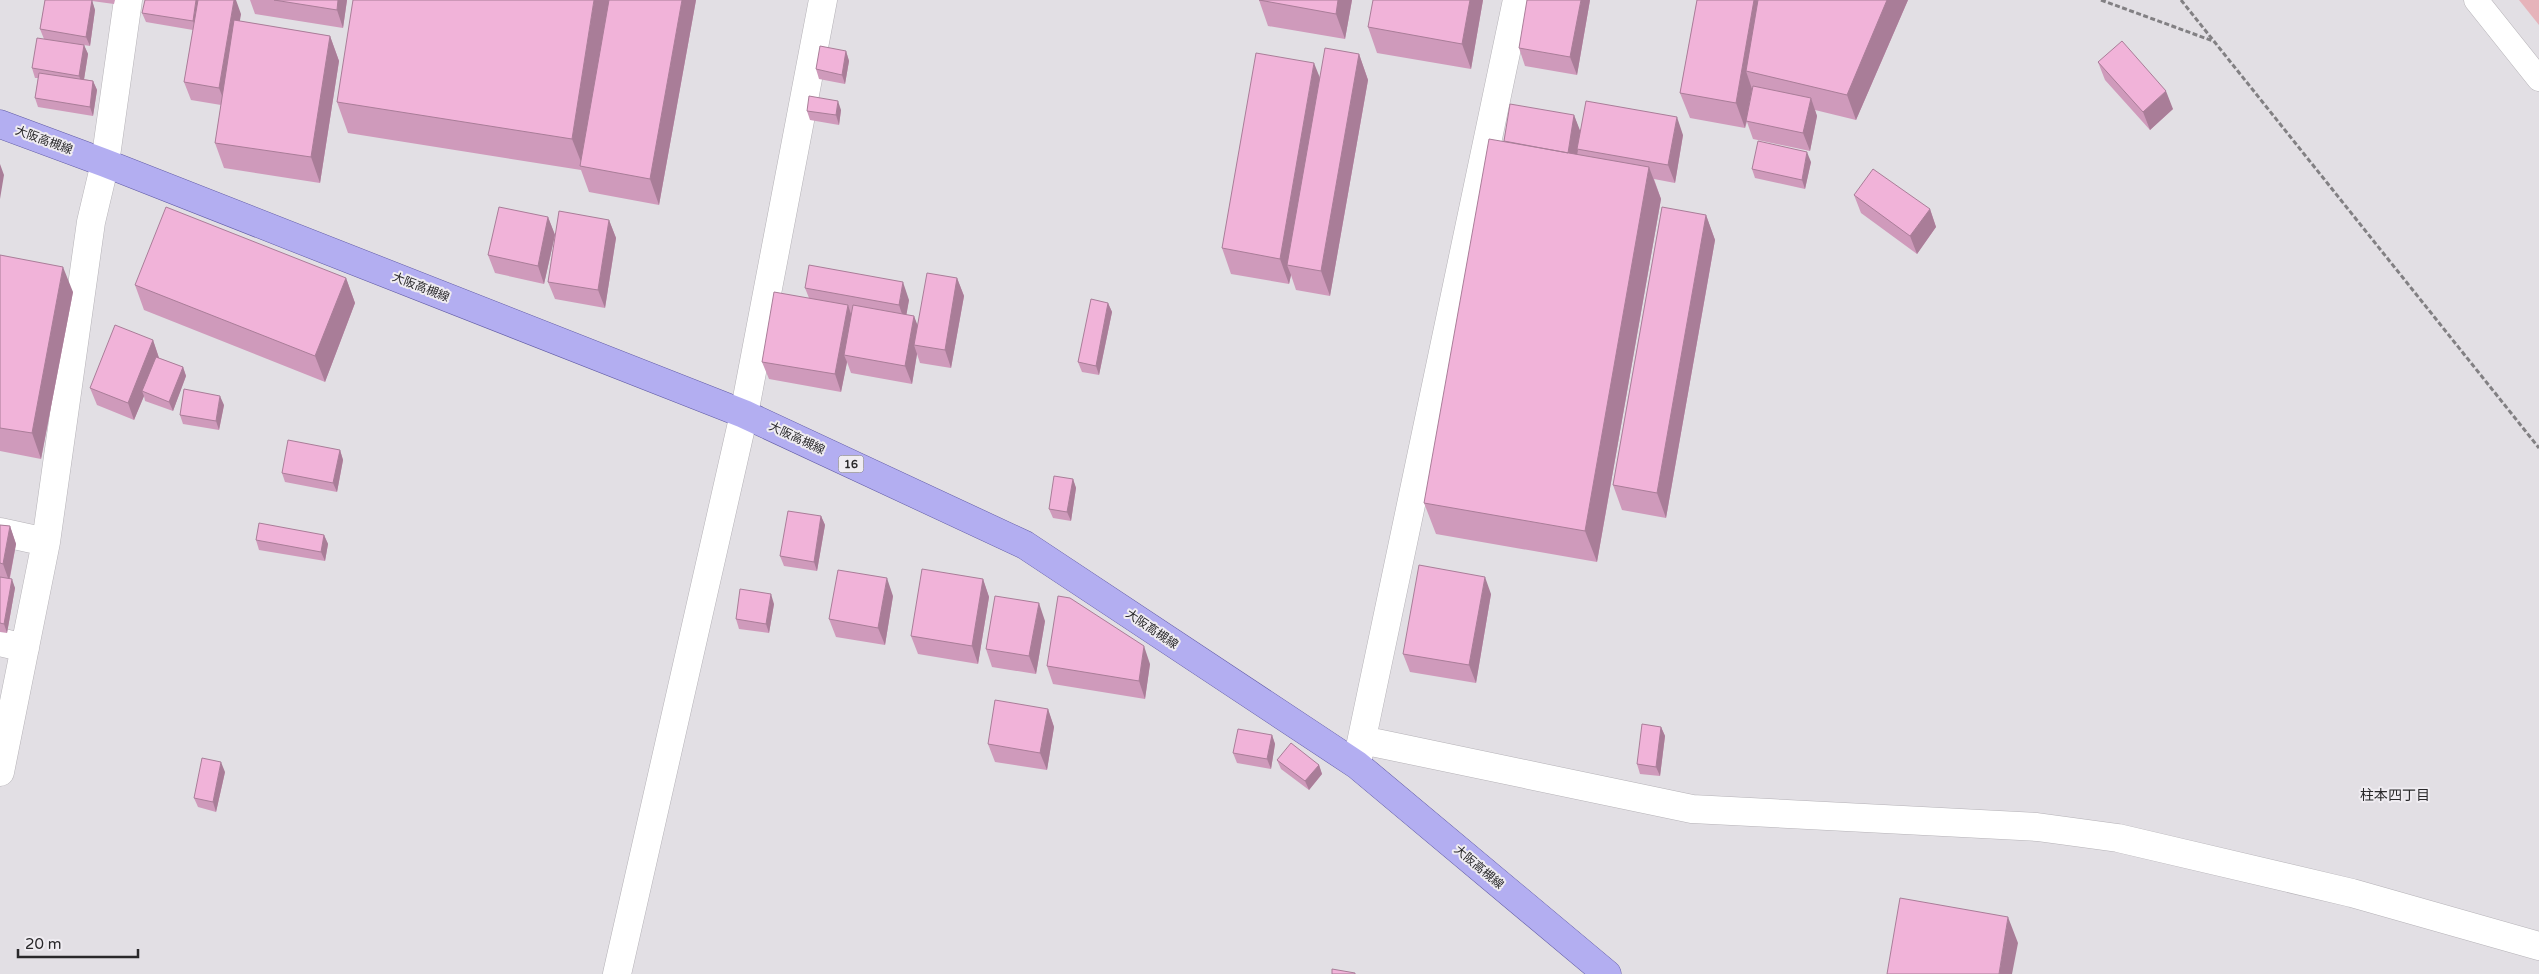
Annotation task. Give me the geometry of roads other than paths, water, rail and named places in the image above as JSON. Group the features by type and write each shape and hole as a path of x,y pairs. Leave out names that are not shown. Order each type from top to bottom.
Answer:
{"main road":[{"name":"大阪高槻線","path":"0,124 105,163 744,414 1025,545 1359,752 1607,974"}],"street":[{"path":"0,772 12,645 46,542 91,222 105,163 128,0"},
{"path":"617,974 744,414 823,0"},
{"path":"1517,0 1359,752 1692,809 2038,827 2118,838 2352,893 2539,946"},
{"path":"0,532 46,542"}],"lane":[{"path":"2476,0 2539,79"}],"district":[{"name":"柱本四丁目","path":"2395,795"}]}
